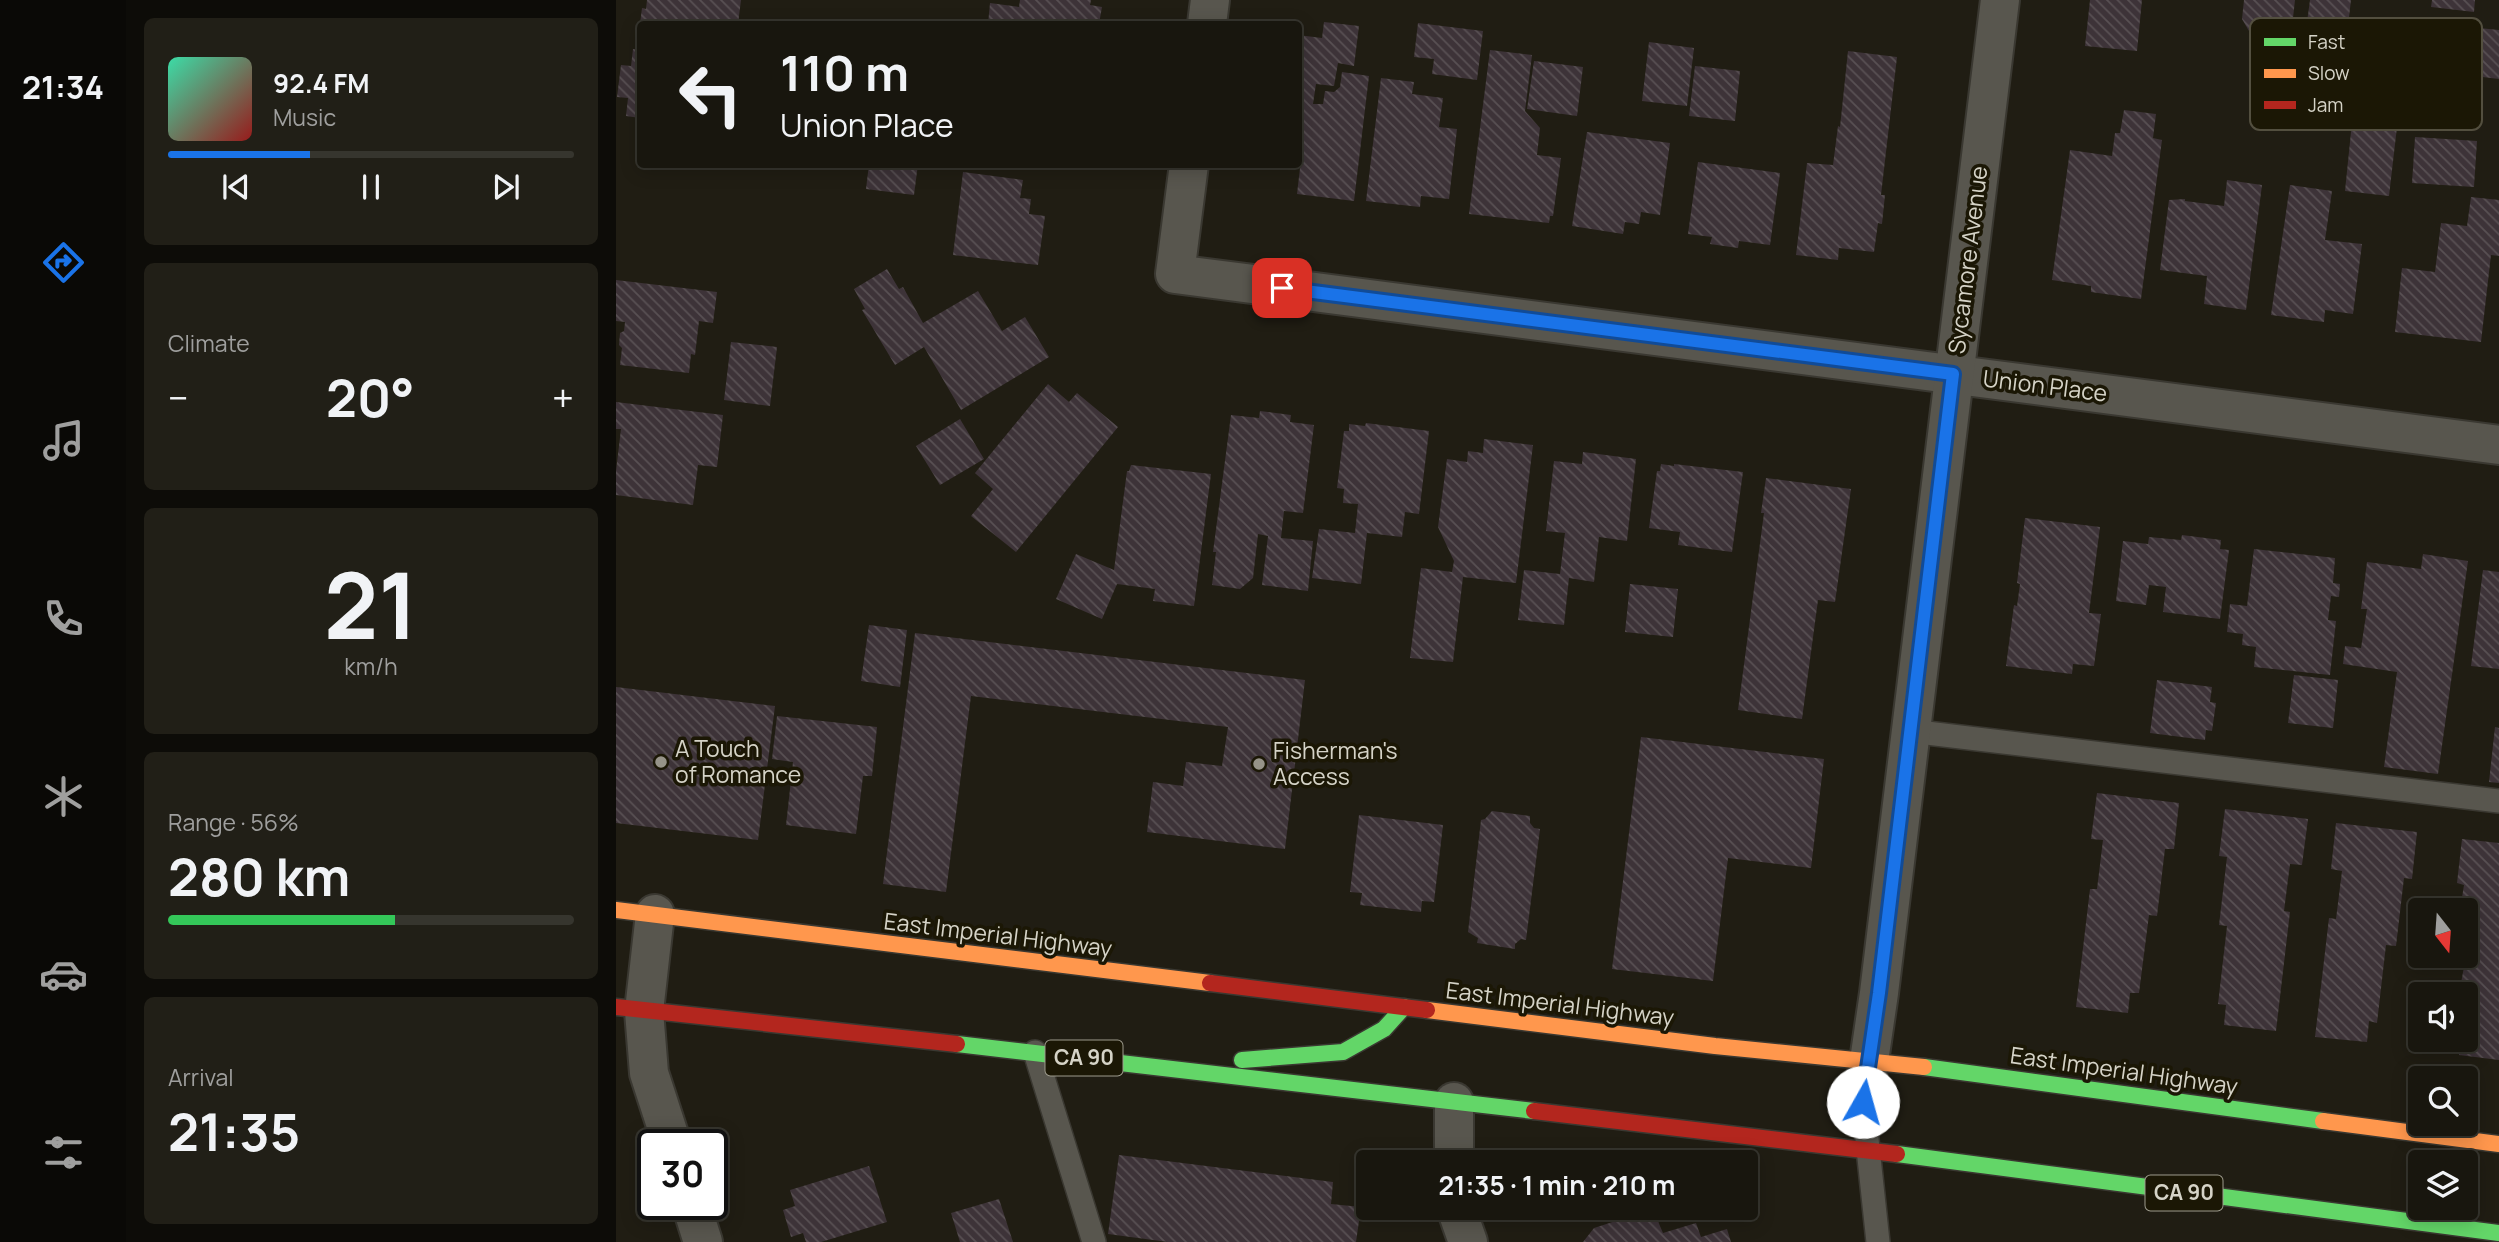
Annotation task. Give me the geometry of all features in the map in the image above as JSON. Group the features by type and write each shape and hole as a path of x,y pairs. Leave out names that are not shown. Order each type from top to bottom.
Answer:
{"main road":[{"name":"East Imperial Highway","path":"616,910 1715,1046 1868,1060 2499,1144"},
{"path":"1164,1067 1343,1052 1384,1029 1404,1007"},
{"name":"CA 90","path":"630,1009 1035,1052 1870,1151 2499,1233"},
{"path":"2277,1204 2408,1207"}],"street":[{"path":"1207,21 1210,0"},
{"name":"Sycamore Avenue","path":"1863,1102 1879,993 2000,0"},
{"name":"Union Place","path":"1188,168 1175,274 2499,445"},
{"path":"655,914 630,1009 667,1129"},
{"path":"1454,1102 1454,1150"},
{"path":"696,1220 703,1242"},
{"path":"1460,1220 1468,1242"}],"lane":[{"path":"1910,731 2499,801"},
{"path":"1035,1052 1094,1242"},
{"path":"1863,1102 1878,1242"}],"building":[{"path":"647,0 741,0 738,21 640,21 642,8 646,9"},
{"path":"1020,0 1091,0 1090,5 1102,7 1100,21 988,21 990,3 1019,7"},
{"path":"2090,0 2142,0 2137,51 2085,46"},
{"path":"2244,0 2295,0 2293,18 2250,18 2250,31 2242,19"},
{"path":"2310,0 2351,0 2349,18 2308,18"},
{"path":"2432,0 2475,0 2474,12 2431,7"},
{"path":"1324,22 1359,26 1354,66 1338,63 1334,86 1316,84 1313,104 1323,104 1325,91 1334,92 1340,87 1342,72 1369,76 1354,201 1297,194 1302,168 1302,36 1322,38"},
{"path":"1418,23 1483,31 1477,80 1432,74 1434,59 1414,57"},
{"path":"2482,28 2499,30 2499,79 2482,77"},
{"path":"1649,42 1694,48 1687,106 1642,101"},
{"path":"633,49 637,50 637,118 626,116 628,98 617,97 621,65 631,66"},
{"path":"1490,50 1532,55 1525,111 1540,128 1537,155 1561,158 1553,216 1550,216 1549,223 1469,214"},
{"path":"1848,51 1897,57 1881,195 1885,195 1882,224 1878,223 1874,252 1839,248 1838,260 1796,255 1807,163 1833,165"},
{"path":"1534,61 1583,67 1577,116 1527,109"},
{"path":"1695,66 1740,71 1735,121 1689,116"},
{"path":"1381,78 1414,82 1412,94 1443,98 1439,127 1457,129 1449,199 1421,196 1420,207 1366,201"},
{"path":"2124,110 2156,114 2153,138 2162,140 2141,299 2091,292 2091,286 2052,280 2070,150 2112,156 2115,133 2120,133"},
{"path":"2351,130 2397,130 2389,196 2345,191"},
{"path":"1587,132 1670,143 1660,215 1641,212 1639,224 1625,222 1623,234 1572,226"},
{"path":"2415,137 2477,141 2474,187 2412,183"},
{"path":"1698,162 1780,173 1770,245 1739,241 1738,248 1710,244 1712,237 1688,234"},
{"path":"869,168 917,168 914,195 866,189"},
{"path":"963,172 1023,180 1020,198 1031,199 1029,214 1045,216 1038,265 953,255"},
{"path":"2227,180 2262,185 2246,310 2204,304 2207,276 2160,270 2169,200 2185,199 2224,206"},
{"path":"2290,185 2332,191 2325,240 2362,244 2353,314 2325,310 2324,322 2271,315"},
{"path":"2471,197 2499,200 2499,256 2491,255 2481,342 2395,332 2402,268 2435,272 2441,223 2467,226"},
{"path":"887,269 899,289 903,287 923,323 978,291 1002,331 1025,317 1049,357 961,410 924,347 895,365 862,310 865,309 854,289"},
{"path":"616,280 717,292 713,323 699,321 695,355 691,354 689,373 620,365 620,333 624,331 625,322 616,321"},
{"path":"731,342 777,347 770,406 724,400"},
{"path":"1048,384 1069,402 1077,393 1118,427 1016,552 971,516 993,489 975,473"},
{"path":"616,402 723,415 717,467 698,465 693,505 616,495 621,429 616,429"},
{"path":"1260,411 1291,415 1290,422 1314,425 1303,513 1284,511 1281,538 1313,541 1308,591 1262,585 1268,536 1258,534 1253,578 1240,589 1212,585 1216,552 1213,552 1231,415 1259,418"},
{"path":"960,419 984,459 940,485 916,446"},
{"path":"1366,423 1429,431 1419,514 1405,512 1402,537 1367,533 1361,584 1312,578 1319,529 1355,533 1358,504 1343,503 1344,489 1337,488 1344,431 1349,431 1349,424 1365,426"},
{"path":"1484,439 1533,445 1516,583 1463,577 1453,662 1410,658 1421,568 1452,572 1454,561 1438,527 1447,459 1467,462 1468,451 1483,453"},
{"path":"1583,452 1636,459 1627,541 1599,537 1594,582 1569,578 1564,625 1518,620 1524,570 1560,574 1565,533 1546,531 1554,461 1582,464"},
{"path":"1661,464 1743,472 1732,552 1678,545 1680,532 1649,528 1657,471 1660,471"},
{"path":"1131,465 1211,474 1194,606 1153,601 1155,589 1117,584 1102,619 1056,599 1076,554 1114,570 1127,471"},
{"path":"1766,478 1851,489 1835,602 1818,600 1802,719 1738,710 1764,513 1761,513"},
{"path":"2025,518 2100,527 2089,613 2101,614 2094,666 2073,664 2072,674 2006,666 2014,605 2017,606 2020,584 2017,583"},
{"path":"2182,535 2221,540 2220,549 2229,550 2220,619 2163,612 2166,587 2149,585 2146,605 2116,601 2123,541 2148,544 2149,537 2181,540"},
{"path":"2254,549 2335,558 2333,583 2340,584 2339,597 2331,596 2328,620 2336,621 2330,675 2254,667 2256,647 2242,645 2243,634 2227,632 2230,604 2247,606"},
{"path":"2423,554 2468,561 2438,774 2384,767 2397,672 2343,664 2345,646 2361,648 2367,609 2361,609 2367,562 2421,569"},
{"path":"2483,570 2499,572 2499,669 2471,666"},
{"path":"1630,584 1678,589 1673,637 1625,632"},
{"path":"869,625 907,630 900,687 861,681"},
{"name":"Fisherman's Access","path":"915,633 1305,680 1285,849 1147,832 1153,782 1183,786 1186,762 1222,766 1228,727 971,696 946,892 883,884"},
{"path":"2294,675 2338,680 2333,728 2288,723"},
{"path":"2157,680 2212,687 2210,702 2216,703 2212,731 2206,730 2205,740 2150,733"},
{"path":"616,687 775,706 758,840 616,823"},
{"path":"777,716 877,727 872,776 863,776 856,834 786,825 793,762 772,759"},
{"path":"2495,727 2499,728 2499,783 2489,782"},
{"path":"1641,737 1824,759 1811,868 1728,858 1713,981 1612,969"},
{"path":"2097,793 2179,803 2174,849 2165,849 2157,916 2149,915 2139,993 2130,993 2128,1013 2076,1007 2090,889 2097,889 2103,840 2091,839"},
{"path":"2225,809 2308,819 2302,865 2290,864 2284,911 2290,912 2276,1031 2224,1025 2226,1005 2218,1004 2227,926 2219,925 2227,857 2219,856"},
{"path":"1492,811 1530,816 1530,823 1534,828 1540,829 1526,940 1521,939 1515,944 1515,949 1477,943 1478,938 1468,932 1481,820"},
{"path":"1359,815 1443,825 1434,902 1422,901 1421,912 1360,905 1362,893 1350,892"},
{"path":"2336,823 2417,832 2412,879 2404,878 2396,946 2386,945 2377,1023 2369,1021 2367,1042 2315,1037 2329,918 2336,919 2342,871 2331,869"},
{"path":"2462,839 2499,843 2499,1060 2459,1055 2459,1052 2478,1052 2478,982 2461,982 2464,968 2478,968 2478,898 2462,898 2464,885 2457,883"},
{"path":"1119,1155 1333,1182 1331,1204 1356,1206 1356,1220 1359,1220 1356,1242 1168,1242 1108,1234"},
{"path":"869,1166 887,1222 821,1242 806,1242 803,1233 791,1237 783,1210 795,1206 790,1190"},
{"path":"999,1199 1013,1242 960,1242 951,1213"},
{"path":"1619,1220 1657,1220 1663,1233 1696,1223 1701,1237 1727,1229 1731,1242 1583,1242 1594,1228"}],"traffic: fast":[{"path":"1242,1060 1343,1052 1384,1029 1404,1007"},
{"path":"957,1044 1534,1111"},
{"path":"1924,1067 2323,1121"},
{"path":"1897,1154 2499,1233"}],"traffic: slow":[{"path":"616,910 1210,983"},
{"path":"1427,1010 1715,1046 1924,1067"},
{"path":"2323,1121 2499,1144"}],"traffic: jam":[{"path":"1210,983 1427,1010"},
{"path":"616,1007 957,1044"},
{"path":"1534,1111 1897,1154"}],"place":[{"name":"A Touch of Romance","path":"661,762"},
{"name":"Fisherman's Access","path":"1259,764"}],"route":[{"path":"1282,288 1953,374 1879,993 1863,1102"}]}
